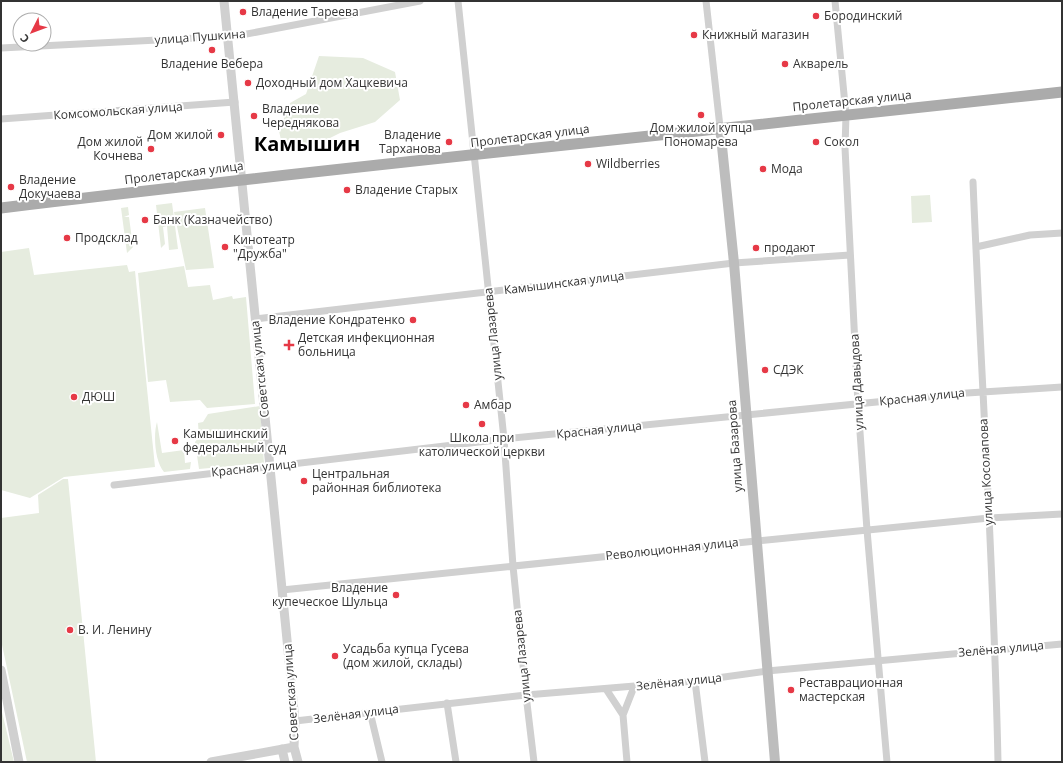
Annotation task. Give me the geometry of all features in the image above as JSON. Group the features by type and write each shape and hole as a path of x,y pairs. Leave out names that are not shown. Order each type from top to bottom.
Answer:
{"main road":[{"name":"Пролетарская улица","path":"1,208 243,178 475,156 720,127 1062,92"},
{"name":"улица Базарова","path":"720,127 734,263 775,762"}],"street":[{"name":"Советская улица","path":"224,1 243,178 255,320 295,721 294,747 298,762"},
{"name":"улица Пушкина","path":"1,48 228,36 420,1"},
{"name":"улица Лазарева","path":"458,1 504,440 513,566 534,762"},
{"path":"706,1 720,127"},
{"name":"улица Давыдова","path":"835,1 846,115 845,148 858,404 867,530 887,762"},
{"name":"Комсомольская улица","path":"1,119 235,102"},
{"name":"улица Косолапова","path":"973,182 982,392 996,649 998,762"},
{"path":"976,247 1030,235 1062,233"},
{"name":"Камышинская улица","path":"255,320 734,263 850,254"},
{"name":"Красная улица","path":"114,485 504,440 982,392 1062,387"},
{"name":"Революционная улица","path":"282,590 756,540 989,518 1062,514"},
{"name":"Зелёная улица","path":"295,721 526,694 634,687 695,681 767,671 1062,644"},
{"path":"1,670 19,762"},
{"path":"695,681 705,762"},
{"path":"627,762 623,715 634,687"},
{"path":"606,689 623,715"},
{"path":"447,703 456,762"},
{"path":"370,712 382,762"},
{"path":"211,762 294,747"},
{"path":"282,749 285,762"}],"shaded area":[{"path":"319,56 363,58 395,72 400,100 375,122 340,133 322,142 296,147 281,140 279,131 290,103 306,94"},
{"path":"930,195 932,222 912,223 911,196"},
{"path":"172,203 178,249 169,250 167,226 163,227 165,244 161,248 156,205"},
{"path":"128,207 129,215 124,217 129,217 133,247 127,253 121,208"},
{"path":"205,208 214,268 186,270 174,212"},
{"name":"ДЮШ","path":"29,248 34,275 127,265 129,272 135,271 155,467 64,477 30,498 1,490 1,252"},
{"path":"184,266 188,287 210,285 213,300 232,296 233,299 246,297 255,404 207,408 200,400 170,402 166,380 148,382 138,273"},
{"path":"260,406 264,463 199,469 195,442 199,437 198,423 203,422 208,414"},
{"path":"157,422 162,453 184,450 185,463 191,462 190,469 164,472 161,468 156,448 155,434"},
{"path":"63,479 68,479 96,762 27,762 1,640 1,518 39,513 38,495"},
{"path":"1,708 14,762 1,762"}],"place":[{"name":"Владение Тареева","path":"243,12"},
{"name":"Бородинский","path":"816,16"},
{"name":"Книжный магазин","path":"694,35"},
{"name":"Владение Вебера","path":"212,50"},
{"name":"Акварель","path":"785,64"},
{"name":"Доходный дом Хацкевича","path":"248,83"},
{"name":"Дом жилой купца Пономарева","path":"701,115"},
{"name":"Владение Череднякова","path":"254,116"},
{"name":"Дом жилой","path":"221,135"},
{"name":"Владение Тарханова","path":"449,142"},
{"name":"Сокол","path":"816,142"},
{"name":"Дом жилой Кочнева","path":"151,149"},
{"name":"Wildberries","path":"588,164"},
{"name":"Мода","path":"763,169"},
{"name":"Владение Докучаева","path":"11,187"},
{"name":"Владение Старых","path":"347,190"},
{"name":"Банк (Казначейство)","path":"145,220"},
{"name":"Продсклад","path":"67,238"},
{"name":"Кинотеатр \"Дружба\"","path":"225,247"},
{"name":"продают","path":"756,248"},
{"name":"Владение Кондратенко","path":"413,320"},
{"name":"Детская инфекционная больница","path":"289,345"},
{"name":"СДЭК","path":"765,370"},
{"name":"ДЮШ","path":"74,397"},
{"name":"Амбар","path":"466,405"},
{"name":"Школа при католической церкви","path":"482,424"},
{"name":"Камышинский федеральный суд","path":"175,441"},
{"name":"Центральная районная библиотека","path":"304,481"},
{"name":"Владение купеческое Шульца","path":"396,595"},
{"name":"В. И. Ленину","path":"70,630"},
{"name":"Усадьба купца Гусева (дом жилой, склады)","path":"335,656"},
{"name":"Реставрационная мастерская","path":"791,690"}],"district":[{"name":"Камышин","path":"307,144"}]}
